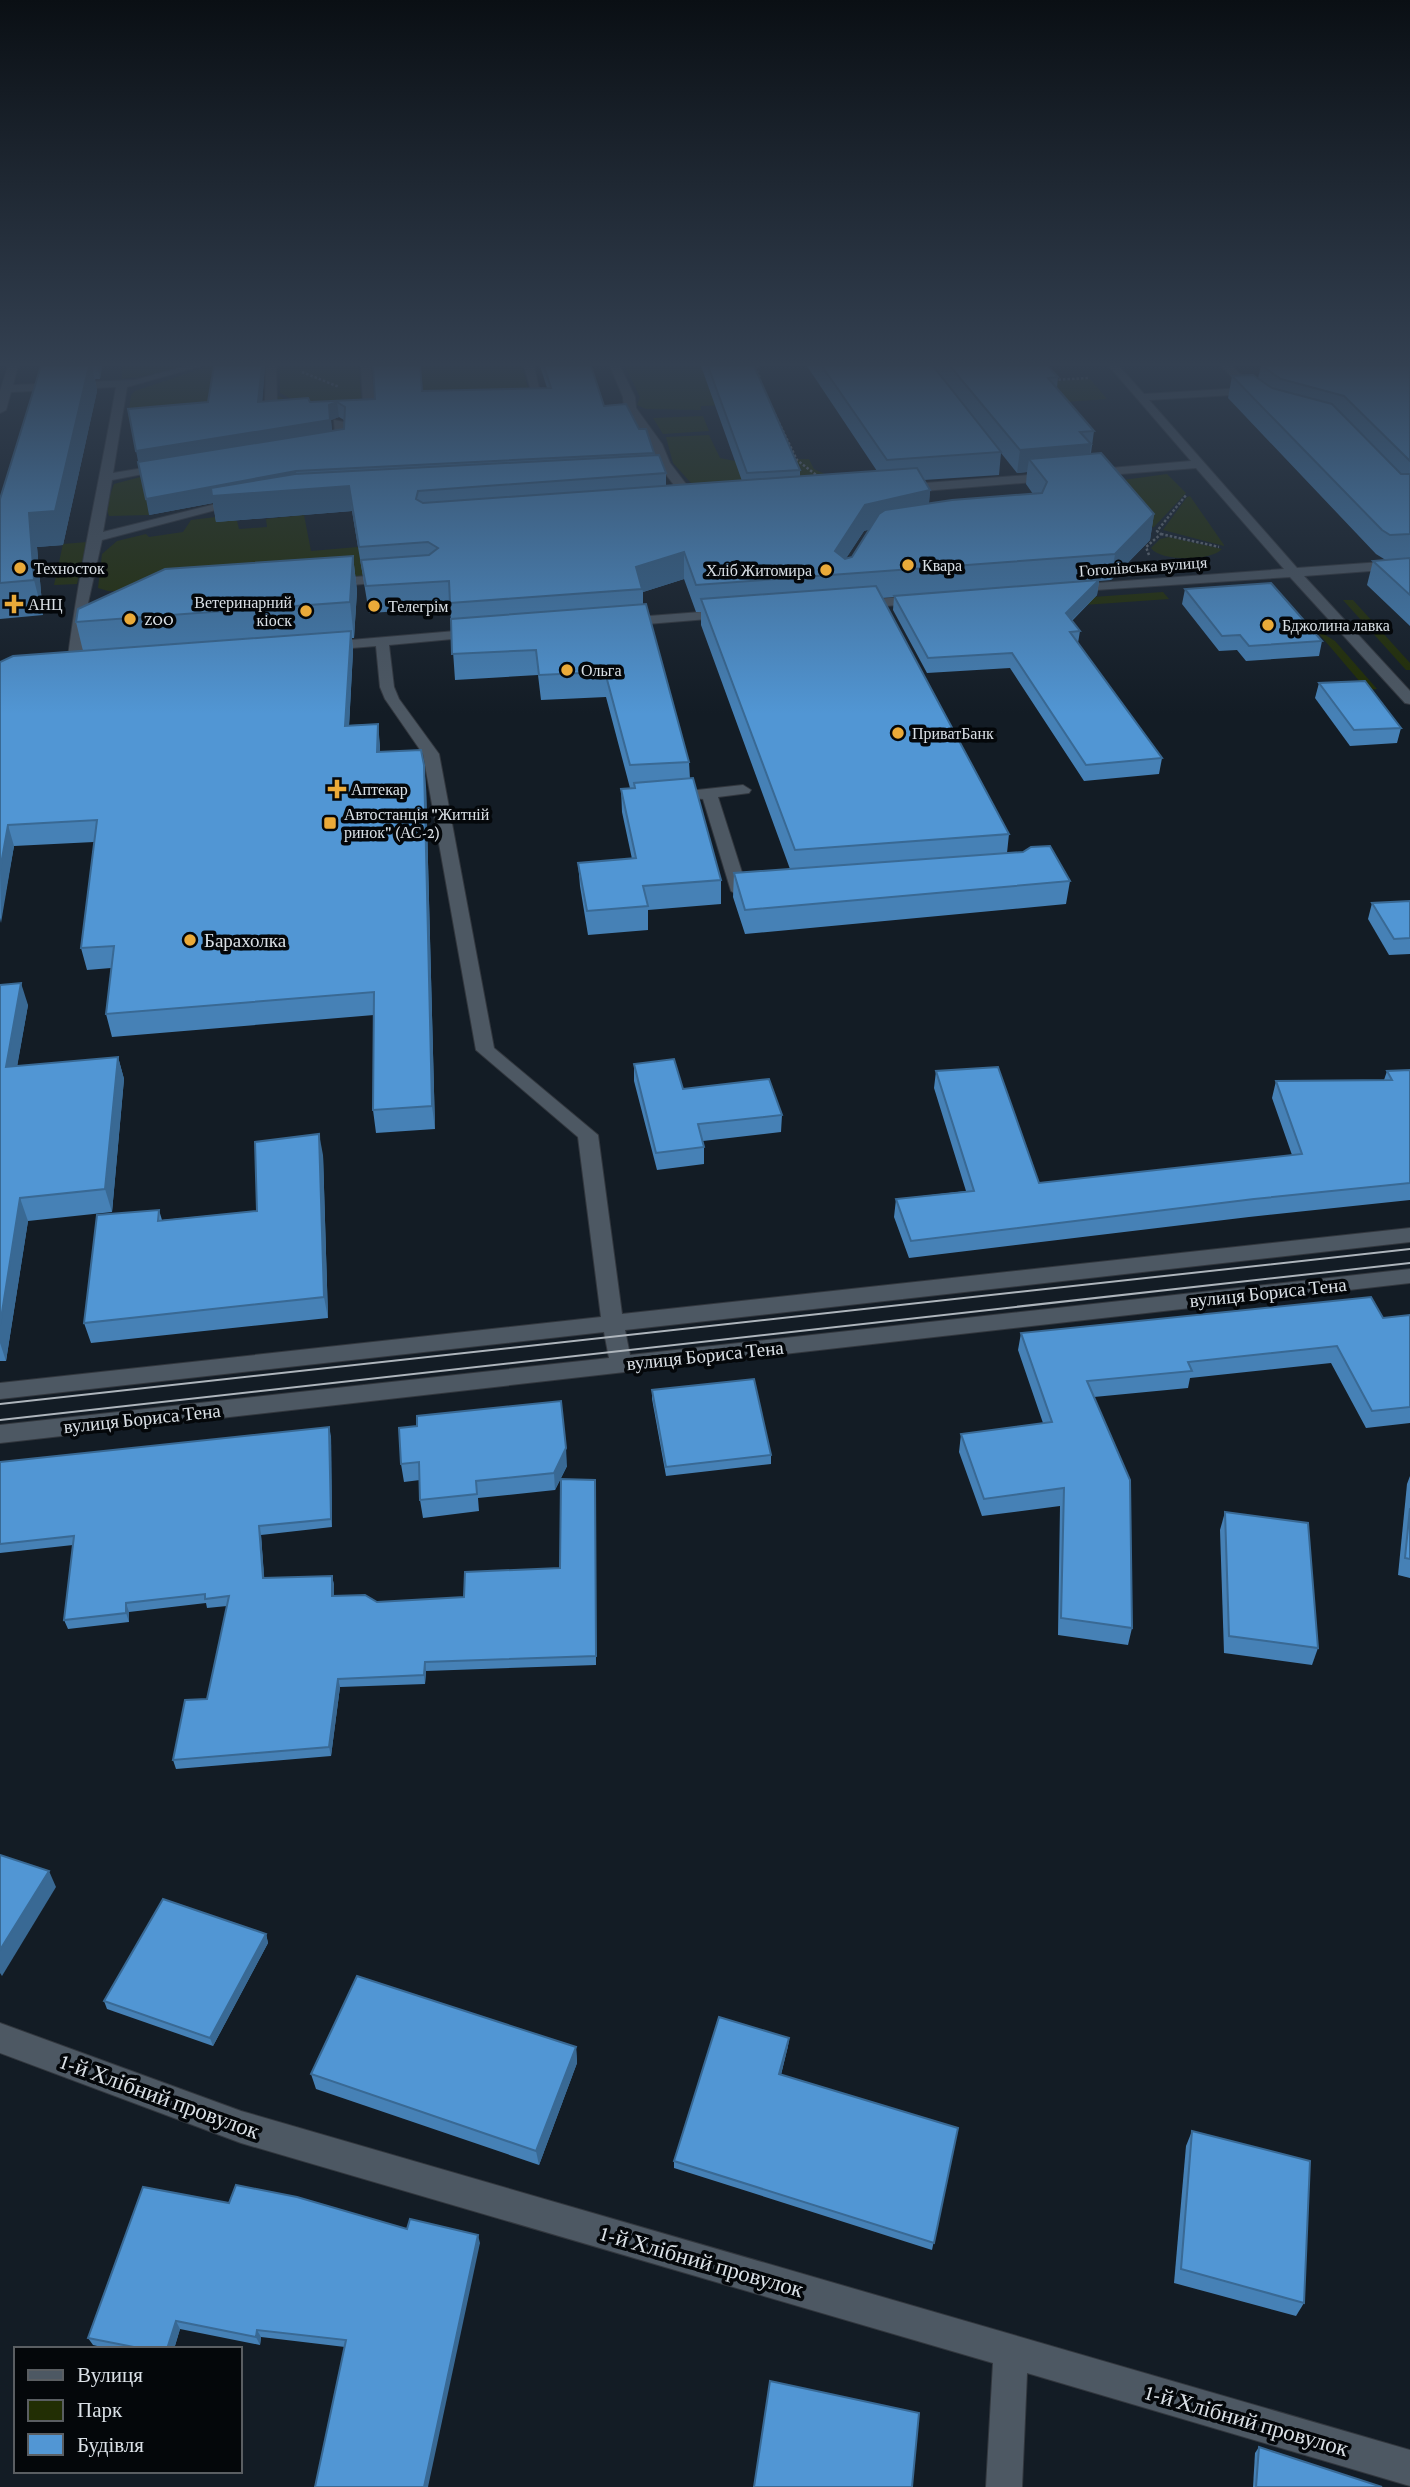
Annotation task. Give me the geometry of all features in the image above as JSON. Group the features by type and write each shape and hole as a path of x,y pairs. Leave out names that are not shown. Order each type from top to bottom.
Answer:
{"street":[{"path":"74,665 107,482"},
{"path":"677,482 690,503"},
{"path":"851,493 924,493 1044,482"},
{"path":"1216,482 1410,700"},
{"path":"96,538 253,499"},
{"name":"Гоголівська вулиця","path":"1058,590 1410,564"},
{"path":"310,584 404,577"},
{"path":"839,606 935,599"},
{"path":"880,603 889,621"},
{"path":"604,623 742,613"},
{"path":"315,647 494,631"},
{"path":"382,641 387,687 392,699 431,754 485,1050 587,1135 612,1321 621,1364"},
{"path":"684,796 743,790"},
{"path":"709,794 739,891 765,888"},
{"path":"0,1391 612,1321 1410,1236"},
{"name":"вулиця Бориса Тена","path":"0,1434 1410,1276"},
{"name":"1-й Хлібний провулок","path":"0,2038 241,2127 1410,2469"},
{"path":"1004,2487 1012,2351"}],"path":[{"path":"827,482 851,493"},
{"path":"1191,493 1184,495 1157,531 1227,549"},
{"path":"1135,548 1146,547 1161,534"},
{"path":"1146,547 1152,562"}],"green space":[{"path":"145,482 149,515 109,516 106,506 114,484"},
{"path":"690,482 837,482 692,484"},
{"path":"1175,482 1186,493 1154,527 1146,528 1101,483"},
{"path":"1190,496 1224,545 1224,546 1163,530"},
{"path":"304,515 311,551 404,543 386,574 160,591 108,591 98,588 102,554 117,541 146,534 149,537 183,532 191,520 216,517 237,521 239,529 267,527 266,519"},
{"path":"1169,537 1222,549 1198,558 1175,558 1156,553 1151,548 1160,539"},
{"path":"87,542 77,584 54,585 63,544"},
{"path":"1183,563 1207,570 881,593 992,577"},
{"path":"1163,592 1169,599 898,618 895,611"},
{"path":"1343,600 1353,600 1410,663 1410,670 1406,670"},
{"path":"1314,628 1335,641 1377,689 1367,690"}],"building":[{"path":"5,482 62,482 55,511 29,513 34,580 0,583 0,499"},
{"path":"142,482 237,482 146,499"},
{"path":"247,482 541,482 418,491 416,499 423,503 719,482 925,482 930,490 865,505 835,551 845,559 852,557 879,514 885,510 952,500 1042,493 1047,482 1126,482 1154,514 1115,554 696,585 684,552 636,567 642,589 450,603 449,581 366,586 361,560 429,555 438,548 428,542 359,547 349,486 212,496 211,488"},
{"path":"1335,482 1410,482 1410,534 1390,535"},
{"path":"353,556 350,602 76,622 78,609 165,569"},
{"path":"1410,558 1410,595 1373,561"},
{"path":"1099,580 1066,613 1080,631 1070,632 1162,758 1086,765 1012,653 928,658 894,596"},
{"path":"1271,583 1322,641 1249,646 1240,635 1222,636 1185,589"},
{"path":"876,586 1009,834 795,850 701,599"},
{"path":"646,604 689,762 630,765 605,672 539,675 536,650 452,654 451,619"},
{"path":"351,631 345,726 378,724 377,752 421,750 424,765 432,1106 373,1110 374,992 106,1014 114,946 81,948 97,820 8,825 0,870 0,662 13,656"},
{"path":"1365,681 1401,728 1354,730 1319,683"},
{"path":"693,778 721,880 643,886 648,906 587,911 578,863 636,858 621,789 635,788 634,783"},
{"path":"1050,846 1070,881 745,910 734,873 1023,852 1031,847"},
{"path":"1410,901 1410,938 1394,939 1372,903"},
{"path":"21,983 6,1067 118,1057 105,1189 20,1198 0,1325 0,985"},
{"path":"674,1059 683,1089 769,1079 782,1115 698,1124 704,1147 656,1153 634,1064"},
{"path":"998,1067 1039,1183 1302,1154 1276,1081 1392,1080 1387,1071 1410,1070 1410,1183 1254,1199 911,1241 896,1199 974,1191 936,1071"},
{"path":"319,1134 324,1297 84,1323 97,1215 159,1210 158,1221 257,1211 255,1142"},
{"path":"1371,1297 1383,1318 1410,1315 1410,1407 1372,1411 1337,1346 1188,1362 1192,1371 1087,1381 1130,1480 1132,1628 1061,1618 1064,1488 984,1499 961,1434 1052,1422 1021,1333"},
{"path":"754,1379 771,1455 666,1467 652,1390"},
{"path":"561,1401 566,1448 554,1473 476,1481 477,1494 420,1500 419,1462 401,1464 399,1428 417,1426 417,1416"},
{"path":"329,1427 331,1519 259,1526 263,1578 332,1576 332,1596 365,1595 377,1602 464,1597 465,1572 560,1568 561,1479 595,1480 596,1656 425,1662 424,1675 338,1679 329,1747 173,1760 185,1700 207,1699 229,1596 205,1599 205,1594 126,1603 126,1613 64,1620 74,1536 0,1544 0,1462"},
{"path":"1410,1508 1410,1559 1405,1558"},
{"path":"1225,1512 1308,1523 1318,1648 1229,1636"},
{"path":"0,1855 49,1871 0,1950"},
{"path":"163,1899 266,1934 210,2038 104,2001"},
{"path":"357,1976 576,2047 536,2151 311,2074"},
{"path":"719,2017 789,2038 779,2074 958,2128 934,2243 674,2161"},
{"path":"1192,2131 1310,2161 1304,2303 1181,2269"},
{"path":"236,2185 297,2197 407,2229 410,2219 478,2235 424,2487 315,2487 346,2340 257,2330 256,2337 176,2321 168,2347 134,2347 88,2338 143,2187 229,2203"},
{"path":"770,2381 919,2413 912,2487 754,2487"},
{"path":"1259,2447 1382,2487 1256,2487"}],"tram line":[{"path":"0,1404 1410,1249"},
{"path":"0,1420 1410,1263"}],"place":[{"name":"Квара","path":"908,565"},
{"name":"Техносток","path":"20,568"},
{"name":"Хліб Житомира","path":"826,570"},
{"name":"АНЦ","path":"14,604"},
{"name":"Телегрім","path":"374,606"},
{"name":"Ветеринарний кіоск","path":"306,611"},
{"name":"ZOO","path":"130,619"},
{"name":"Бджолина лавка","path":"1268,625"},
{"name":"Ольга","path":"567,670"},
{"name":"ПриватБанк","path":"898,733"},
{"name":"Аптекар","path":"337,789"},
{"name":"Автостанція \"Житній ринок\" (АС-2)","path":"330,823"},
{"name":"Барахолка","path":"190,940"}]}
